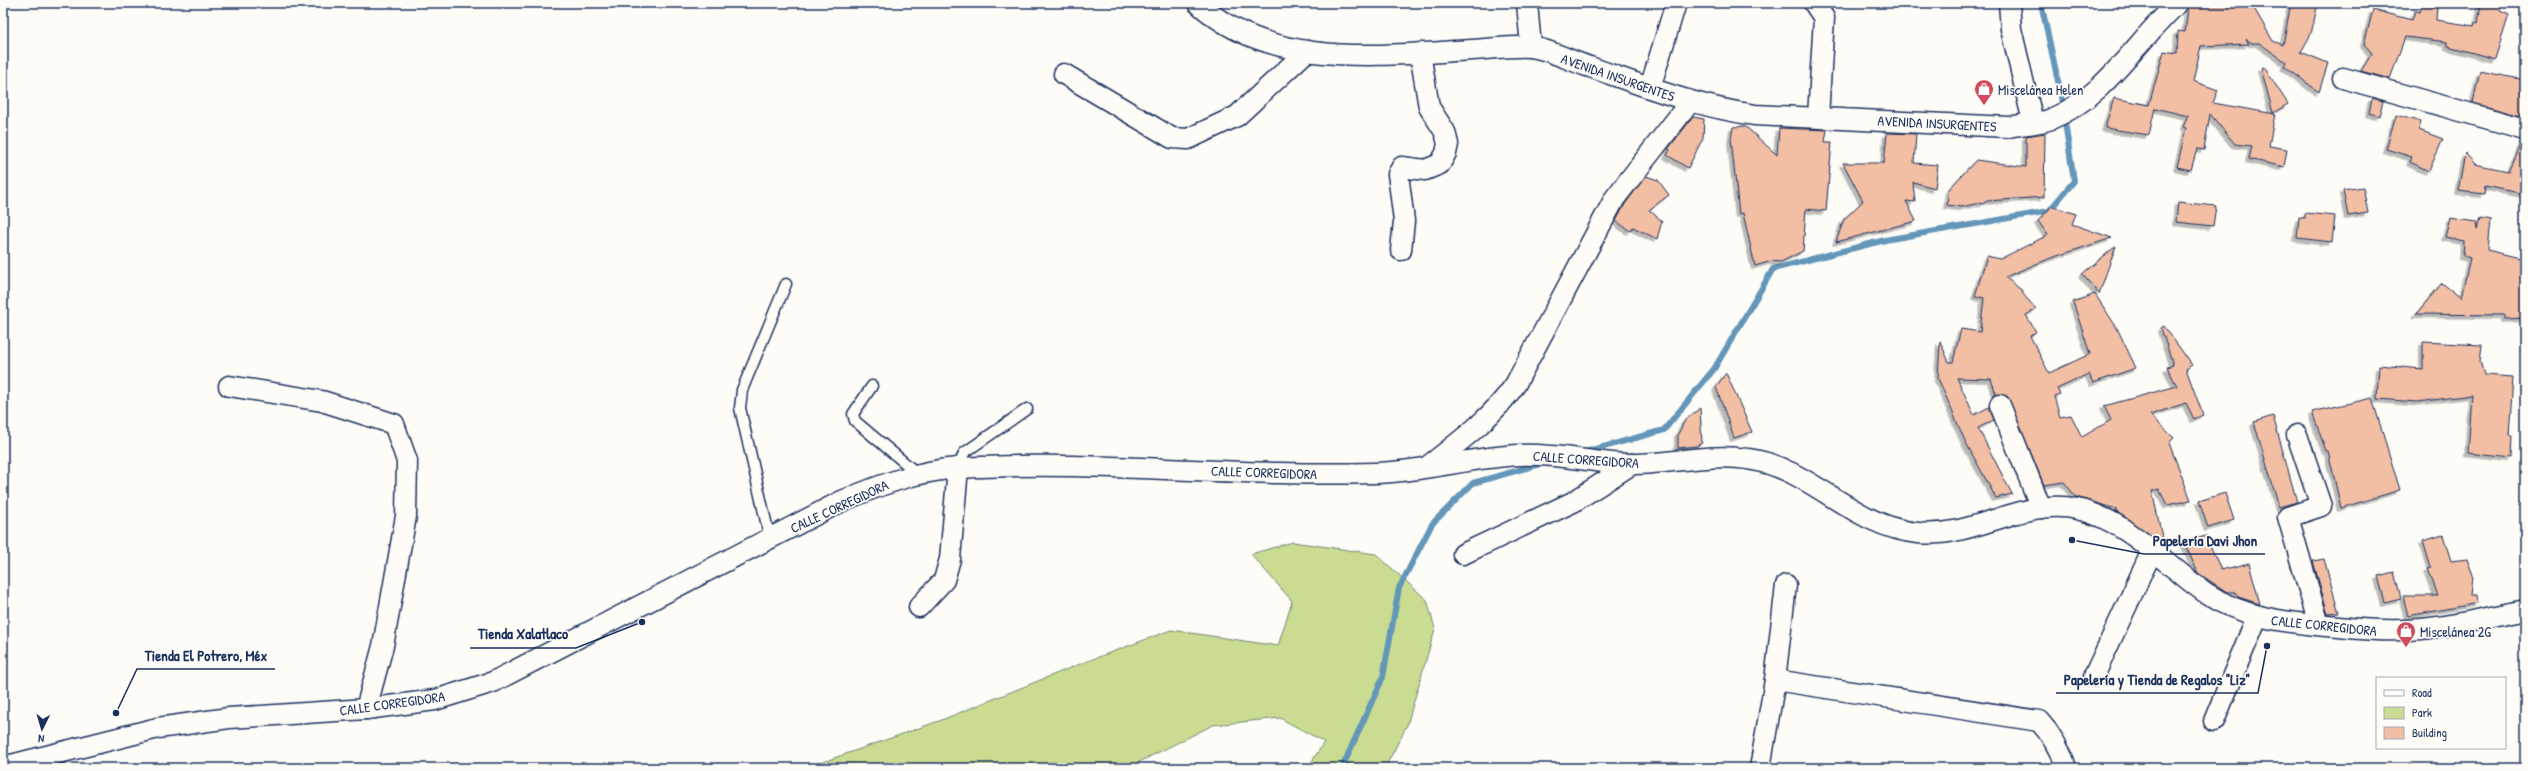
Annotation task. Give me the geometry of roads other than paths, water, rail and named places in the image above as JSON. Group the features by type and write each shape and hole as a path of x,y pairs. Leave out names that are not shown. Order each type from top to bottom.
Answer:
{"street":[{"name":"AVENIDA INSURGENTES","path":"1198,3 1211,15 1246,35 1294,49 1307,51 1336,54 1420,53 1531,47 1690,102 1726,111 1754,115 2009,126 2041,121 2082,102 2098,91 2161,18 2178,3"},
{"path":"1527,3 1531,47"},
{"path":"1650,88 1676,3"},
{"path":"1814,3 1824,18 1818,117"},
{"path":"2009,3 2011,29 2041,121"},
{"path":"1064,74 1172,138 1188,139 1237,116 1307,51"},
{"path":"1401,250 1404,221 1398,174 1402,167 1425,170 1440,164 1446,153 1448,144 1445,132 1428,106 1420,53"},
{"path":"2343,78 2525,129"},
{"path":"1424,469 1483,423 1501,405 1515,385 1615,198 1690,102"},
{"path":"229,386 322,401 394,424 407,461 406,516 383,646 366,709"},
{"path":"2000,405 2041,508"},
{"path":"2297,435 2321,506 2288,517 2319,625"},
{"name":"CALLE CORREGIDORA","path":"3,767 56,761 158,728 229,718 366,709 435,700 493,682 842,501 892,480 918,474 958,468 1058,465 1332,474 1424,469 1492,457 1552,454 1632,464 1746,458 1775,465 1870,520 1893,529 1920,534 1943,534 1974,528 2026,510 2051,506 2077,509 2102,517 2152,551 2208,594 2230,606 2257,617 2289,623 2391,632 2424,629 2525,610"},
{"path":"1463,554 1573,502 1632,464"},
{"path":"919,608 944,580 950,559 958,468"},
{"path":"2094,676 2152,551"},
{"path":"1760,768 1775,680 1786,585"},
{"path":"2214,721 2257,617"},
{"path":"1775,680 2038,721 2048,731 2059,749 2066,768"}],"lane":[{"path":"770,539 740,408 742,390 786,284"},
{"path":"872,386 853,414 855,421 918,474"},
{"path":"958,468 964,453 1027,409"}],"waterway":[{"path":"1582,453 1664,430 1714,369 1773,269 1885,240 2049,211 2074,181 2060,90 2041,3"},
{"path":"1342,768 1383,677 1399,588 1432,524 1473,483 1544,463"}],"place":[{"name":"Miscelánea Helen","path":"1984,106"},
{"name":"Papelería Davi Jhon","path":"2072,540"},
{"name":"Tienda Xalatlaco","path":"642,622"},
{"name":"Papelería y Tienda de Regalos \"Liz\"","path":"2267,646"},
{"name":"Miscelánea 2G","path":"2406,648"},
{"name":"Tienda El Potrero, Méx","path":"116,713"}]}
